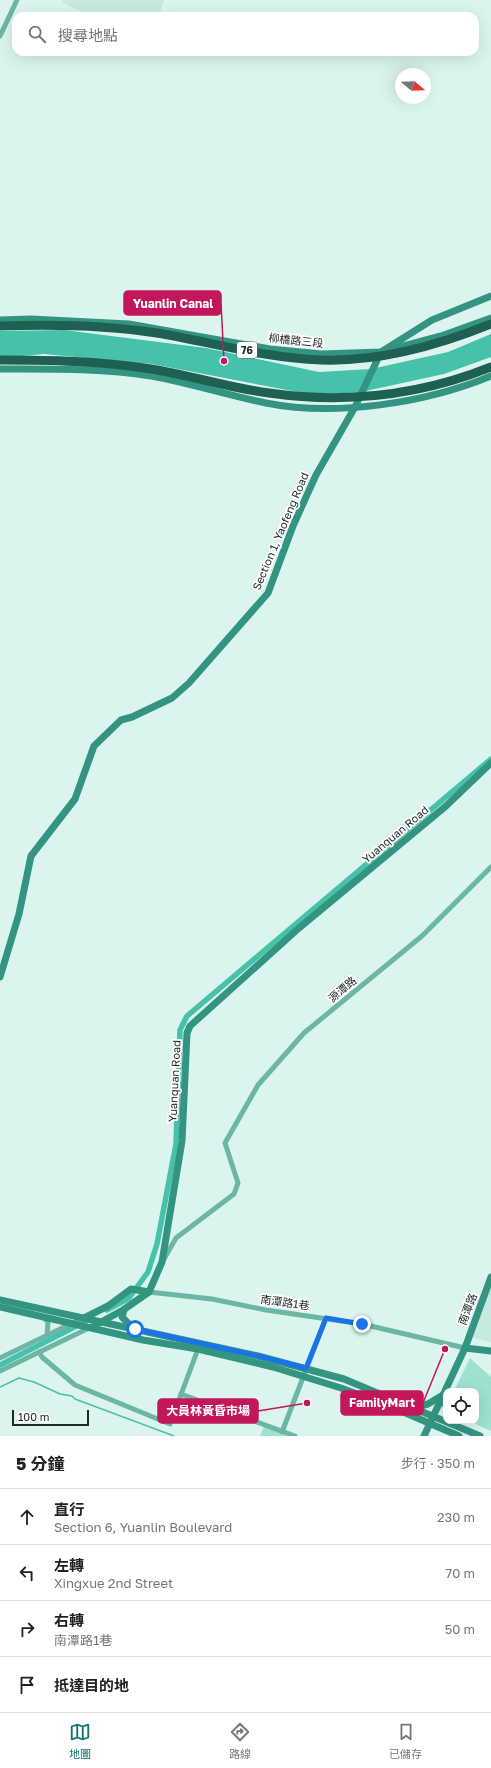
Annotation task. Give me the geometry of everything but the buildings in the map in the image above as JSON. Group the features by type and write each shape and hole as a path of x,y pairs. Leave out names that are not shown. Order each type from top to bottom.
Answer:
{"highway":[{"name":"76","path":"0,326 93,326 130,330 269,354 322,360 397,354 442,343 491,324"},
{"path":"0,360 82,361 118,365 152,369 268,393 324,398 378,397 405,392 456,379 491,367"}],"main road":[{"path":"381,352 425,324 491,296"},
{"name":"柳橋路三段","path":"0,320 31,319 129,324 270,349 321,354 381,352 442,336 491,318"},
{"name":"Section 1, Yaofeng Road","path":"0,978 19,914 31,856 75,799 94,746 121,720 132,717 172,698 190,683 268,593 292,526 316,475 362,394 381,352"},
{"path":"0,369 82,370 150,376 198,385 267,403 297,406 355,407 413,399 458,389 491,376"},
{"name":"Yuanquan Road","path":"149,1292 162,1262 182,1141 188,1033 190,1026 299,928 446,806 491,763"},
{"name":"南潭路","path":"446,1388 465,1348 491,1277"},
{"path":"84,1318 108,1306 131,1289 149,1292"},
{"path":"92,1327 124,1310 149,1292"},
{"path":"0,1300 258,1356 344,1379 413,1408 459,1436"},
{"path":"0,1308 92,1327 143,1340 198,1349 303,1376 432,1420 464,1429 480,1436"},
{"path":"124,1310 122,1317 124,1321 135,1329"},
{"path":"465,1348 491,1351"},
{"path":"413,1408 428,1404 443,1395"},
{"name":"南潭路","path":"424,1436 443,1395"},
{"path":"458,1424 464,1429"}],"street":[{"path":"0,36 17,0"},
{"name":"源潭路","path":"162,1262 176,1238 234,1194 238,1182 225,1143 258,1085 304,1033 422,936 491,867"},
{"name":"南潭路1巷","path":"149,1292 212,1299 266,1310 362,1324 465,1348"},
{"path":"43,1317 48,1322 47,1335"},
{"path":"0,1358 84,1318"},
{"path":"282,1432 326,1318"},
{"path":"0,1370 92,1327"},
{"path":"39,1352 42,1357 75,1385 170,1424 198,1349"},
{"path":"181,1394 295,1436"}],"shaded area":[{"path":"63,0 164,0 160,12 81,12 62,2"},
{"path":"64,330 206,348 319,372 371,369 448,352 491,334 491,357 444,374 361,392 313,395 152,364 44,354 0,358 0,331"},
{"path":"491,1279 491,1342 468,1337"},
{"path":"470,1358 491,1377 491,1431 476,1424 479,1424 479,1388 455,1388"},
{"path":"264,1426 289,1436 260,1436"}],"waterway":[{"path":"107,1310 129,1298 148,1272 157,1244 176,1144 180,1030 187,1016 491,759"},
{"path":"0,1365 90,1319"},
{"path":"0,1387 19,1378 34,1382 60,1394 72,1396 75,1399 174,1436"}],"place":[{"name":"Yuanlin Canal","path":"224,361"},
{"name":"FamilyMart","path":"445,1349"},
{"name":"大員林黃昏市場","path":"307,1403"}],"route":[{"path":"135,1329 306,1368 326,1318 362,1324"}]}
